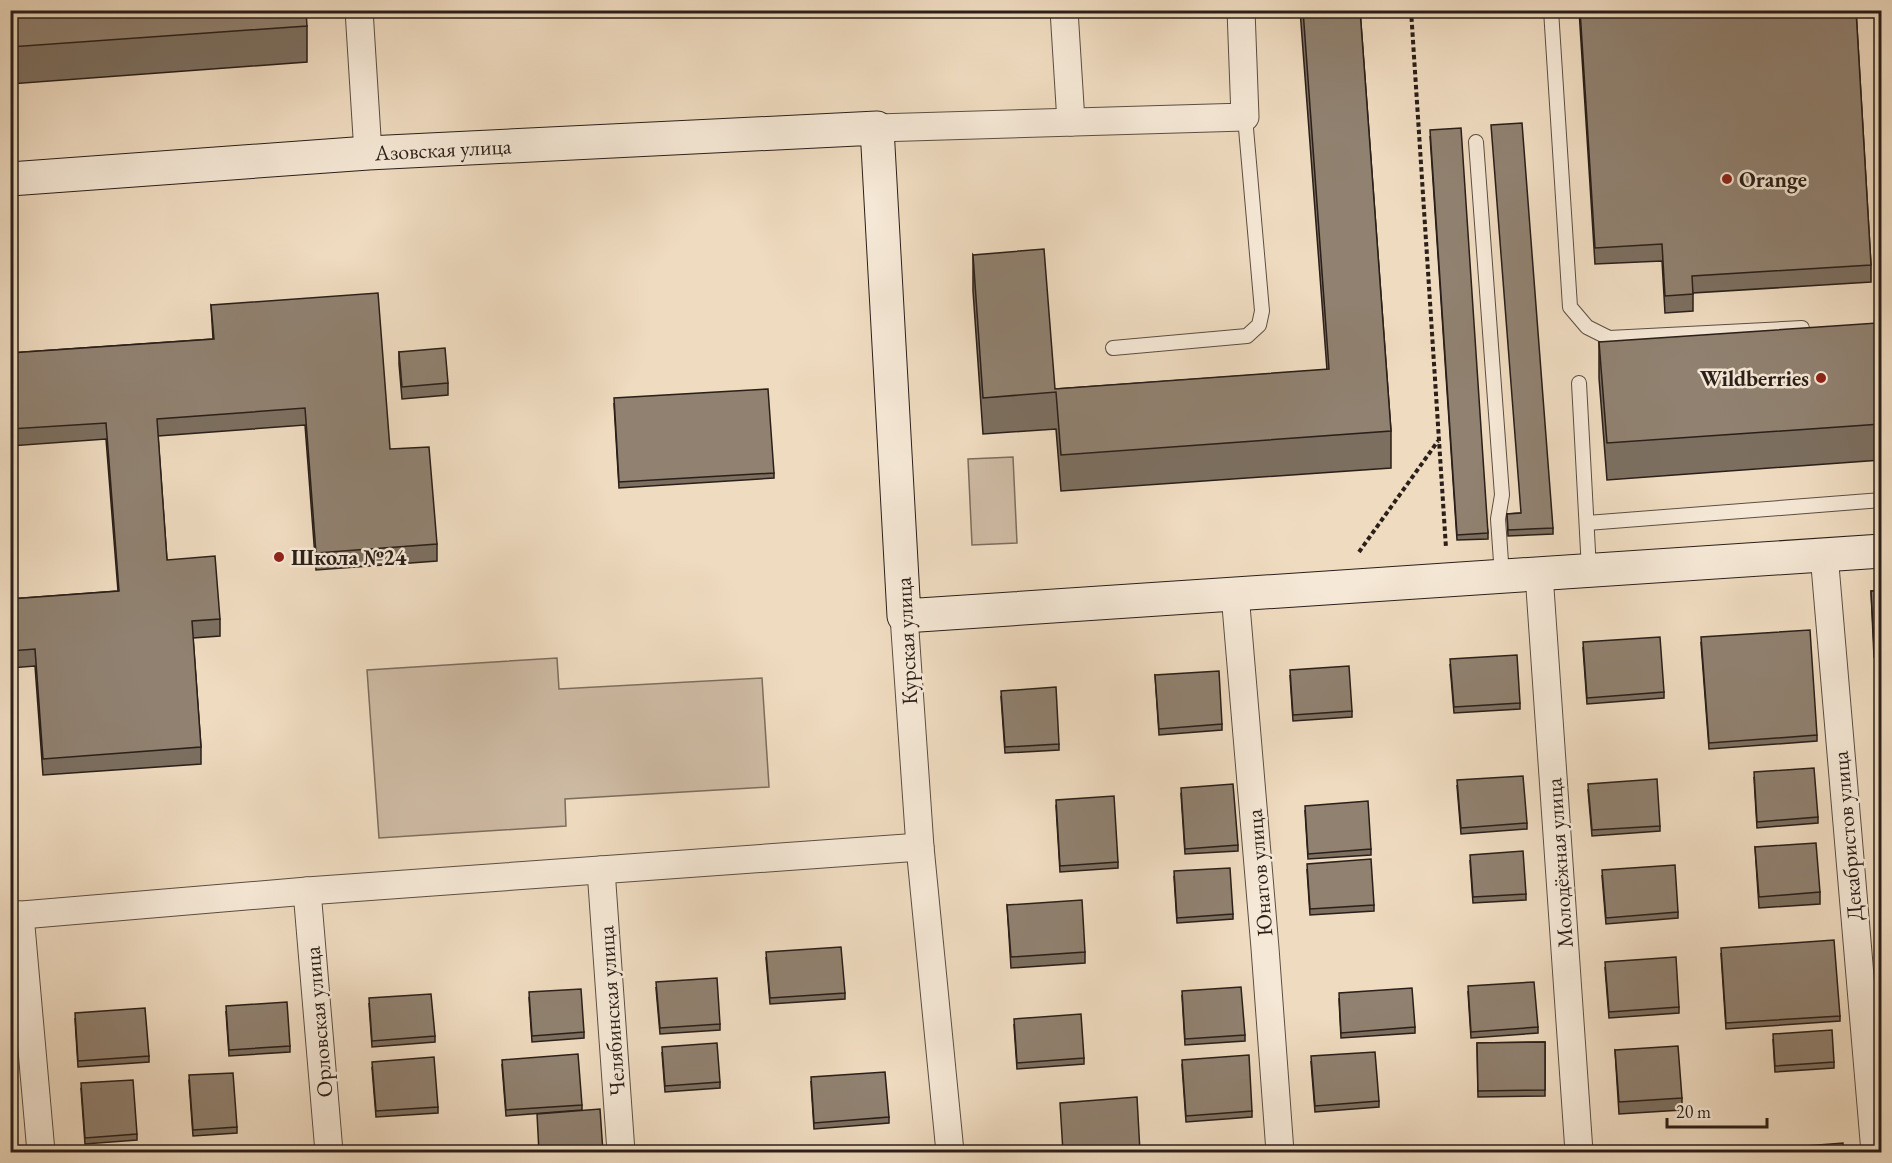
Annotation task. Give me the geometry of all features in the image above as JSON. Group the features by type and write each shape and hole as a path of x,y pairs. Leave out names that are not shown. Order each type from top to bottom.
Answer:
{"street":[{"path":"359,10 368,153"},
{"path":"1064,10 1071,122"},
{"path":"877,128 1245,117 1241,10"},
{"name":"Азовская улица","path":"10,179 368,153 877,128"},
{"name":"Курская улица","path":"877,128 904,616 920,847 950,1152"},
{"path":"904,616 1881,550"},
{"name":"Декабристов улица","path":"1824,554 1875,1152"},
{"name":"Молодёжная улица","path":"1539,574 1580,1152"},
{"name":"Юнатов улица","path":"1235,594 1280,1152"},
{"path":"41,1152 15,915 308,891 920,847"},
{"name":"Челябинская улица","path":"601,870 621,1152"},
{"name":"Орловская улица","path":"308,891 329,1152"}],"lane":[{"path":"1551,10 1570,307 1587,327 1609,338 1810,328"},
{"path":"1113,348 1247,336 1259,325 1262,311 1245,117"},
{"path":"1476,142 1502,495 1498,519 1502,576"},
{"path":"1579,383 1589,570"},
{"path":"1587,523 1881,500"}],"path":[{"path":"1411,10 1446,549"},
{"path":"1357,554 1438,440"}],"shaded area":[{"path":"1013,457 1017,543 972,545 968,459"},
{"path":"557,658 559,689 762,678 769,787 565,799 566,826 379,838 367,670"}],"building":[{"path":"10,10 306,10 307,26 10,47"},
{"path":"1303,10 1360,10 1391,431 1061,455 1056,392 983,398 973,255 1044,249 1055,389 1329,369"},
{"name":"Orange","path":"1580,10 1856,10 1871,265 1692,276 1693,294 1665,296 1662,244 1595,248"},
{"path":"1522,123 1553,528 1508,530 1507,514 1521,513 1491,125"},
{"path":"1461,128 1488,533 1457,535 1430,130"},
{"path":"378,293 390,449 429,447 437,544 316,553 305,408 157,419 167,560 215,556 220,619 192,621 201,747 43,759 35,649 10,651 10,599 119,591 106,423 10,429 10,353 214,339 211,305"},
{"path":"1877,323 1881,424 1607,443 1599,342"},
{"path":"445,348 448,383 402,387 399,352"},
{"path":"768,389 774,473 619,482 614,398"},
{"path":"1871,591 1881,591 1881,645 1874,646"},
{"path":"1810,630 1817,735 1709,743 1701,637"},
{"path":"1660,637 1664,692 1587,698 1583,642"},
{"path":"1517,655 1520,703 1454,707 1450,659"},
{"path":"1349,666 1352,711 1293,715 1290,670"},
{"path":"1219,671 1222,724 1159,729 1155,675"},
{"path":"1056,687 1059,744 1005,747 1001,691"},
{"path":"1814,768 1818,817 1757,822 1754,772"},
{"path":"1523,776 1527,823 1461,828 1457,780"},
{"path":"1657,779 1660,826 1592,830 1588,784"},
{"path":"1233,784 1238,845 1185,849 1181,788"},
{"path":"1114,796 1118,862 1060,866 1056,800"},
{"path":"1368,801 1371,849 1308,854 1305,806"},
{"path":"1816,843 1820,892 1759,897 1755,847"},
{"path":"1523,851 1526,894 1473,897 1470,855"},
{"path":"1371,859 1374,905 1310,909 1307,864"},
{"path":"1675,865 1678,912 1606,918 1602,870"},
{"path":"1230,868 1233,914 1177,918 1174,871"},
{"path":"1082,900 1085,952 1011,957 1007,905"},
{"path":"1834,940 1840,1016 1726,1023 1721,948"},
{"path":"841,947 845,993 770,998 766,952"},
{"path":"1676,957 1679,1007 1609,1012 1605,962"},
{"path":"717,978 720,1024 660,1028 656,982"},
{"path":"1534,982 1538,1027 1471,1032 1468,986"},
{"path":"1241,987 1245,1035 1185,1039 1182,991"},
{"path":"1412,988 1415,1027 1341,1033 1339,993"},
{"path":"581,989 584,1032 532,1036 529,992"},
{"path":"431,994 435,1036 372,1041 369,998"},
{"path":"287,1002 290,1046 229,1050 226,1006"},
{"path":"145,1008 149,1056 78,1061 75,1013"},
{"path":"1081,1014 1084,1058 1017,1063 1014,1019"},
{"path":"1832,1030 1834,1062 1775,1066 1773,1034"},
{"path":"1545,1042 1545,1090 1478,1091 1477,1043"},
{"path":"717,1043 720,1082 665,1086 662,1047"},
{"path":"1678,1046 1682,1098 1619,1102 1615,1050"},
{"path":"1375,1052 1379,1101 1315,1106 1311,1056"},
{"path":"578,1054 582,1105 506,1110 502,1060"},
{"path":"1249,1055 1252,1111 1186,1116 1182,1060"},
{"path":"434,1057 438,1107 376,1111 372,1062"},
{"path":"885,1072 889,1117 814,1123 811,1077"},
{"path":"233,1073 237,1127 193,1130 189,1075"},
{"path":"133,1080 137,1134 85,1138 81,1083"},
{"path":"1137,1097 1140,1152 1063,1152 1060,1103"},
{"path":"600,1109 603,1152 539,1152 537,1114"},
{"path":"1843,1143 1843,1152 1781,1152 1780,1148"}],"place":[{"name":"Orange","path":"1727,179"},
{"name":"Wildberries","path":"1821,378"},
{"name":"Школа №24","path":"279,557"}]}
